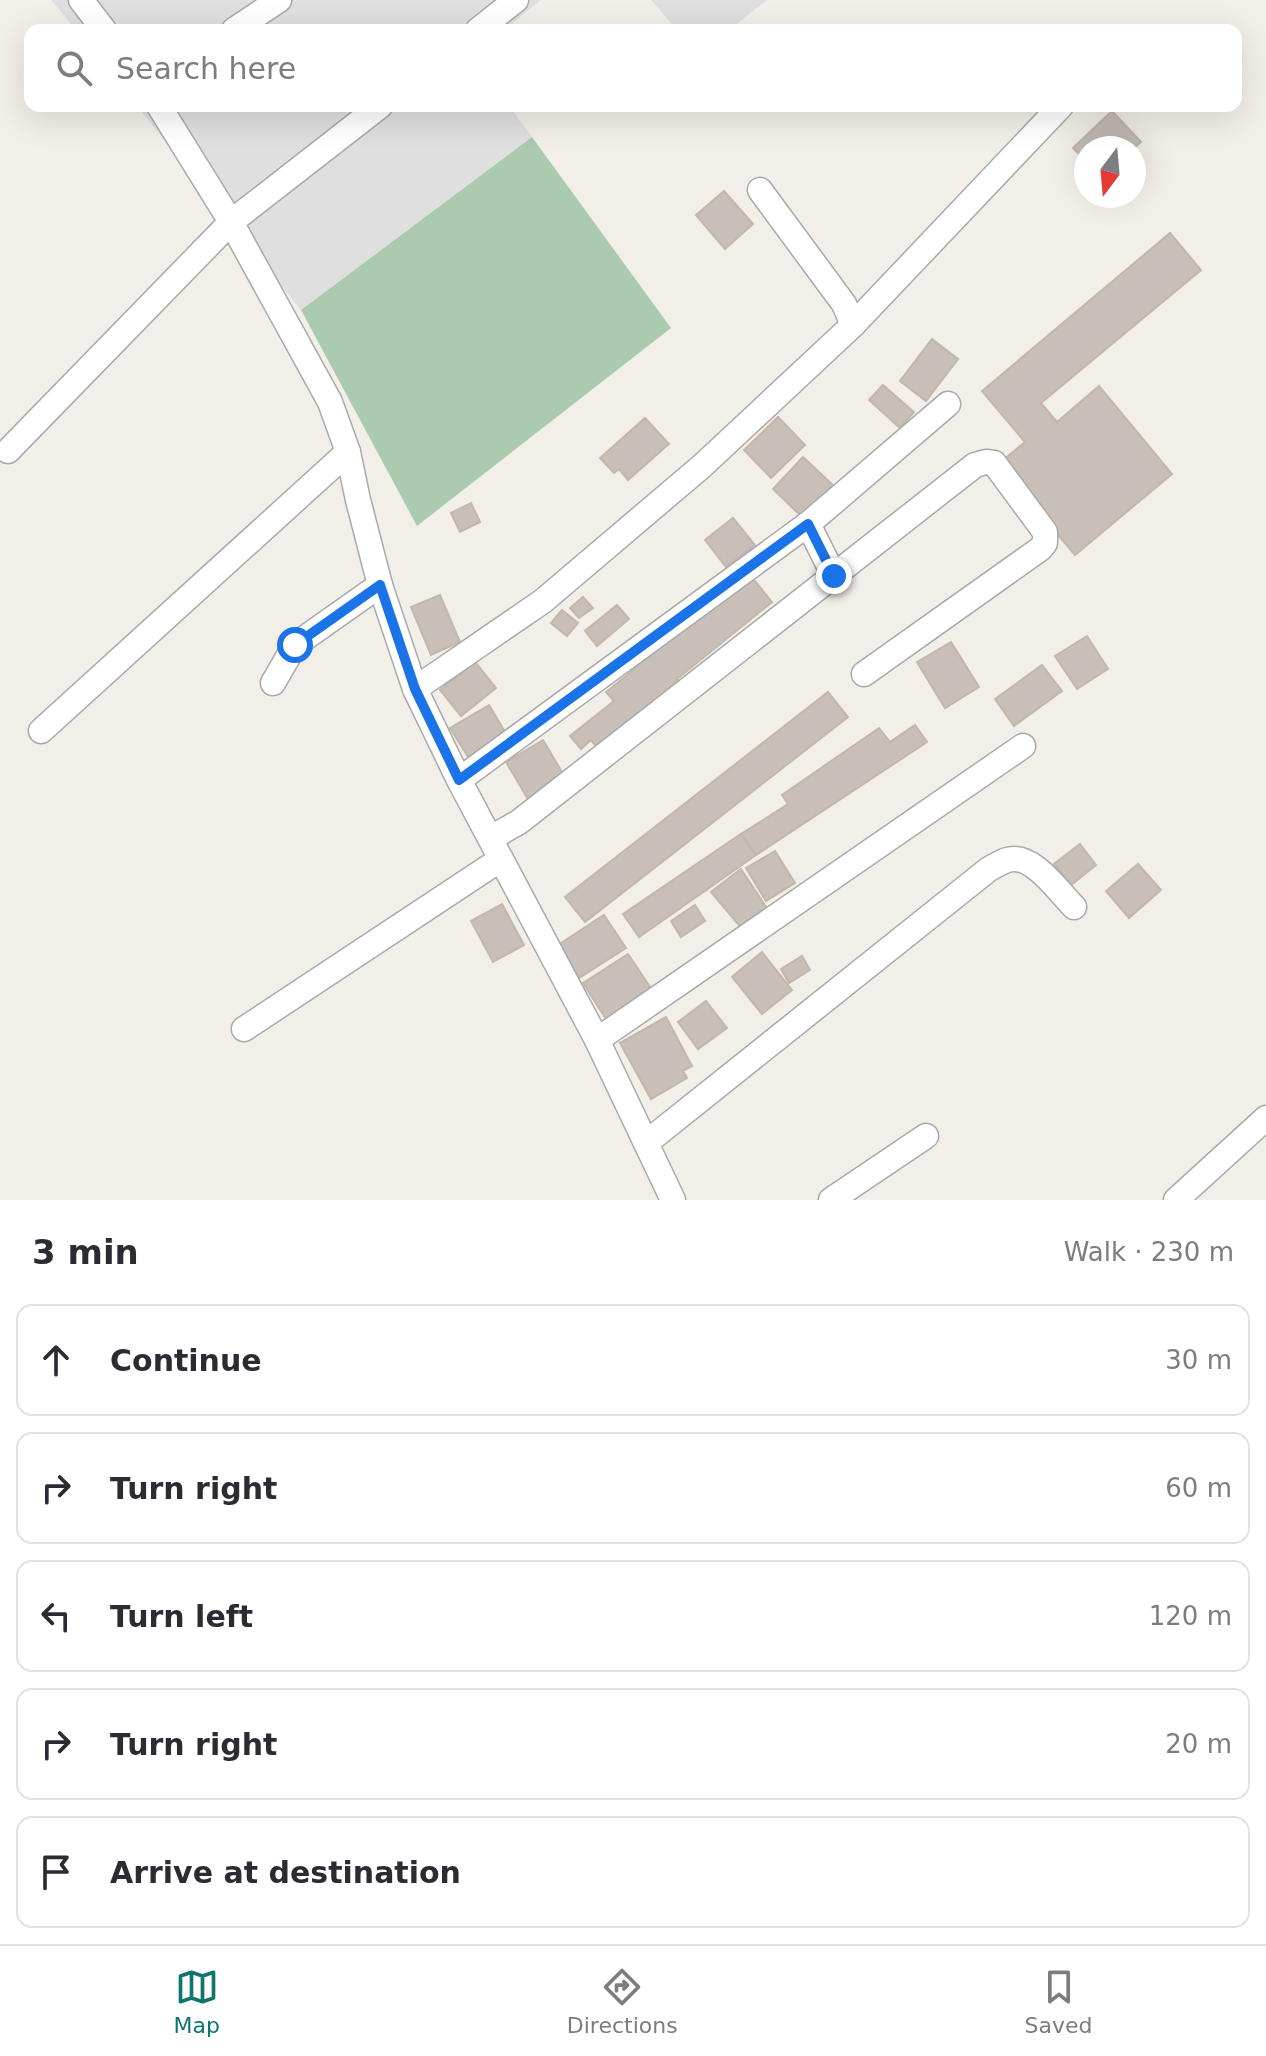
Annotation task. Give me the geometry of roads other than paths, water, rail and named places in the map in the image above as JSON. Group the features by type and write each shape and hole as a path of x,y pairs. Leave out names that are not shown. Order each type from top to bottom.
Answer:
{"street":[{"path":"82,0 100,24"},
{"path":"243,24 279,0"},
{"path":"486,24 516,0"},
{"path":"163,112 231,222 330,402 348,452 380,585 415,689 459,780 597,1040 673,1200"},
{"path":"8,451 231,222 372,112"},
{"path":"415,689 543,601 702,466 853,325 1055,112"},
{"path":"760,190 844,304 853,325"},
{"path":"459,780 808,524 948,404"},
{"path":"41,731 348,452"},
{"path":"244,1029 496,848 519,822 975,465 994,463 1045,532 1045,543 864,674"},
{"path":"808,524 834,576"},
{"path":"273,683 295,645 380,585"},
{"path":"597,1040 1023,746"},
{"path":"646,1143 989,869 1008,859 1021,859 1036,866 1074,907"},
{"path":"1176,1200 1266,1118"},
{"path":"831,1200 926,1136"}]}
